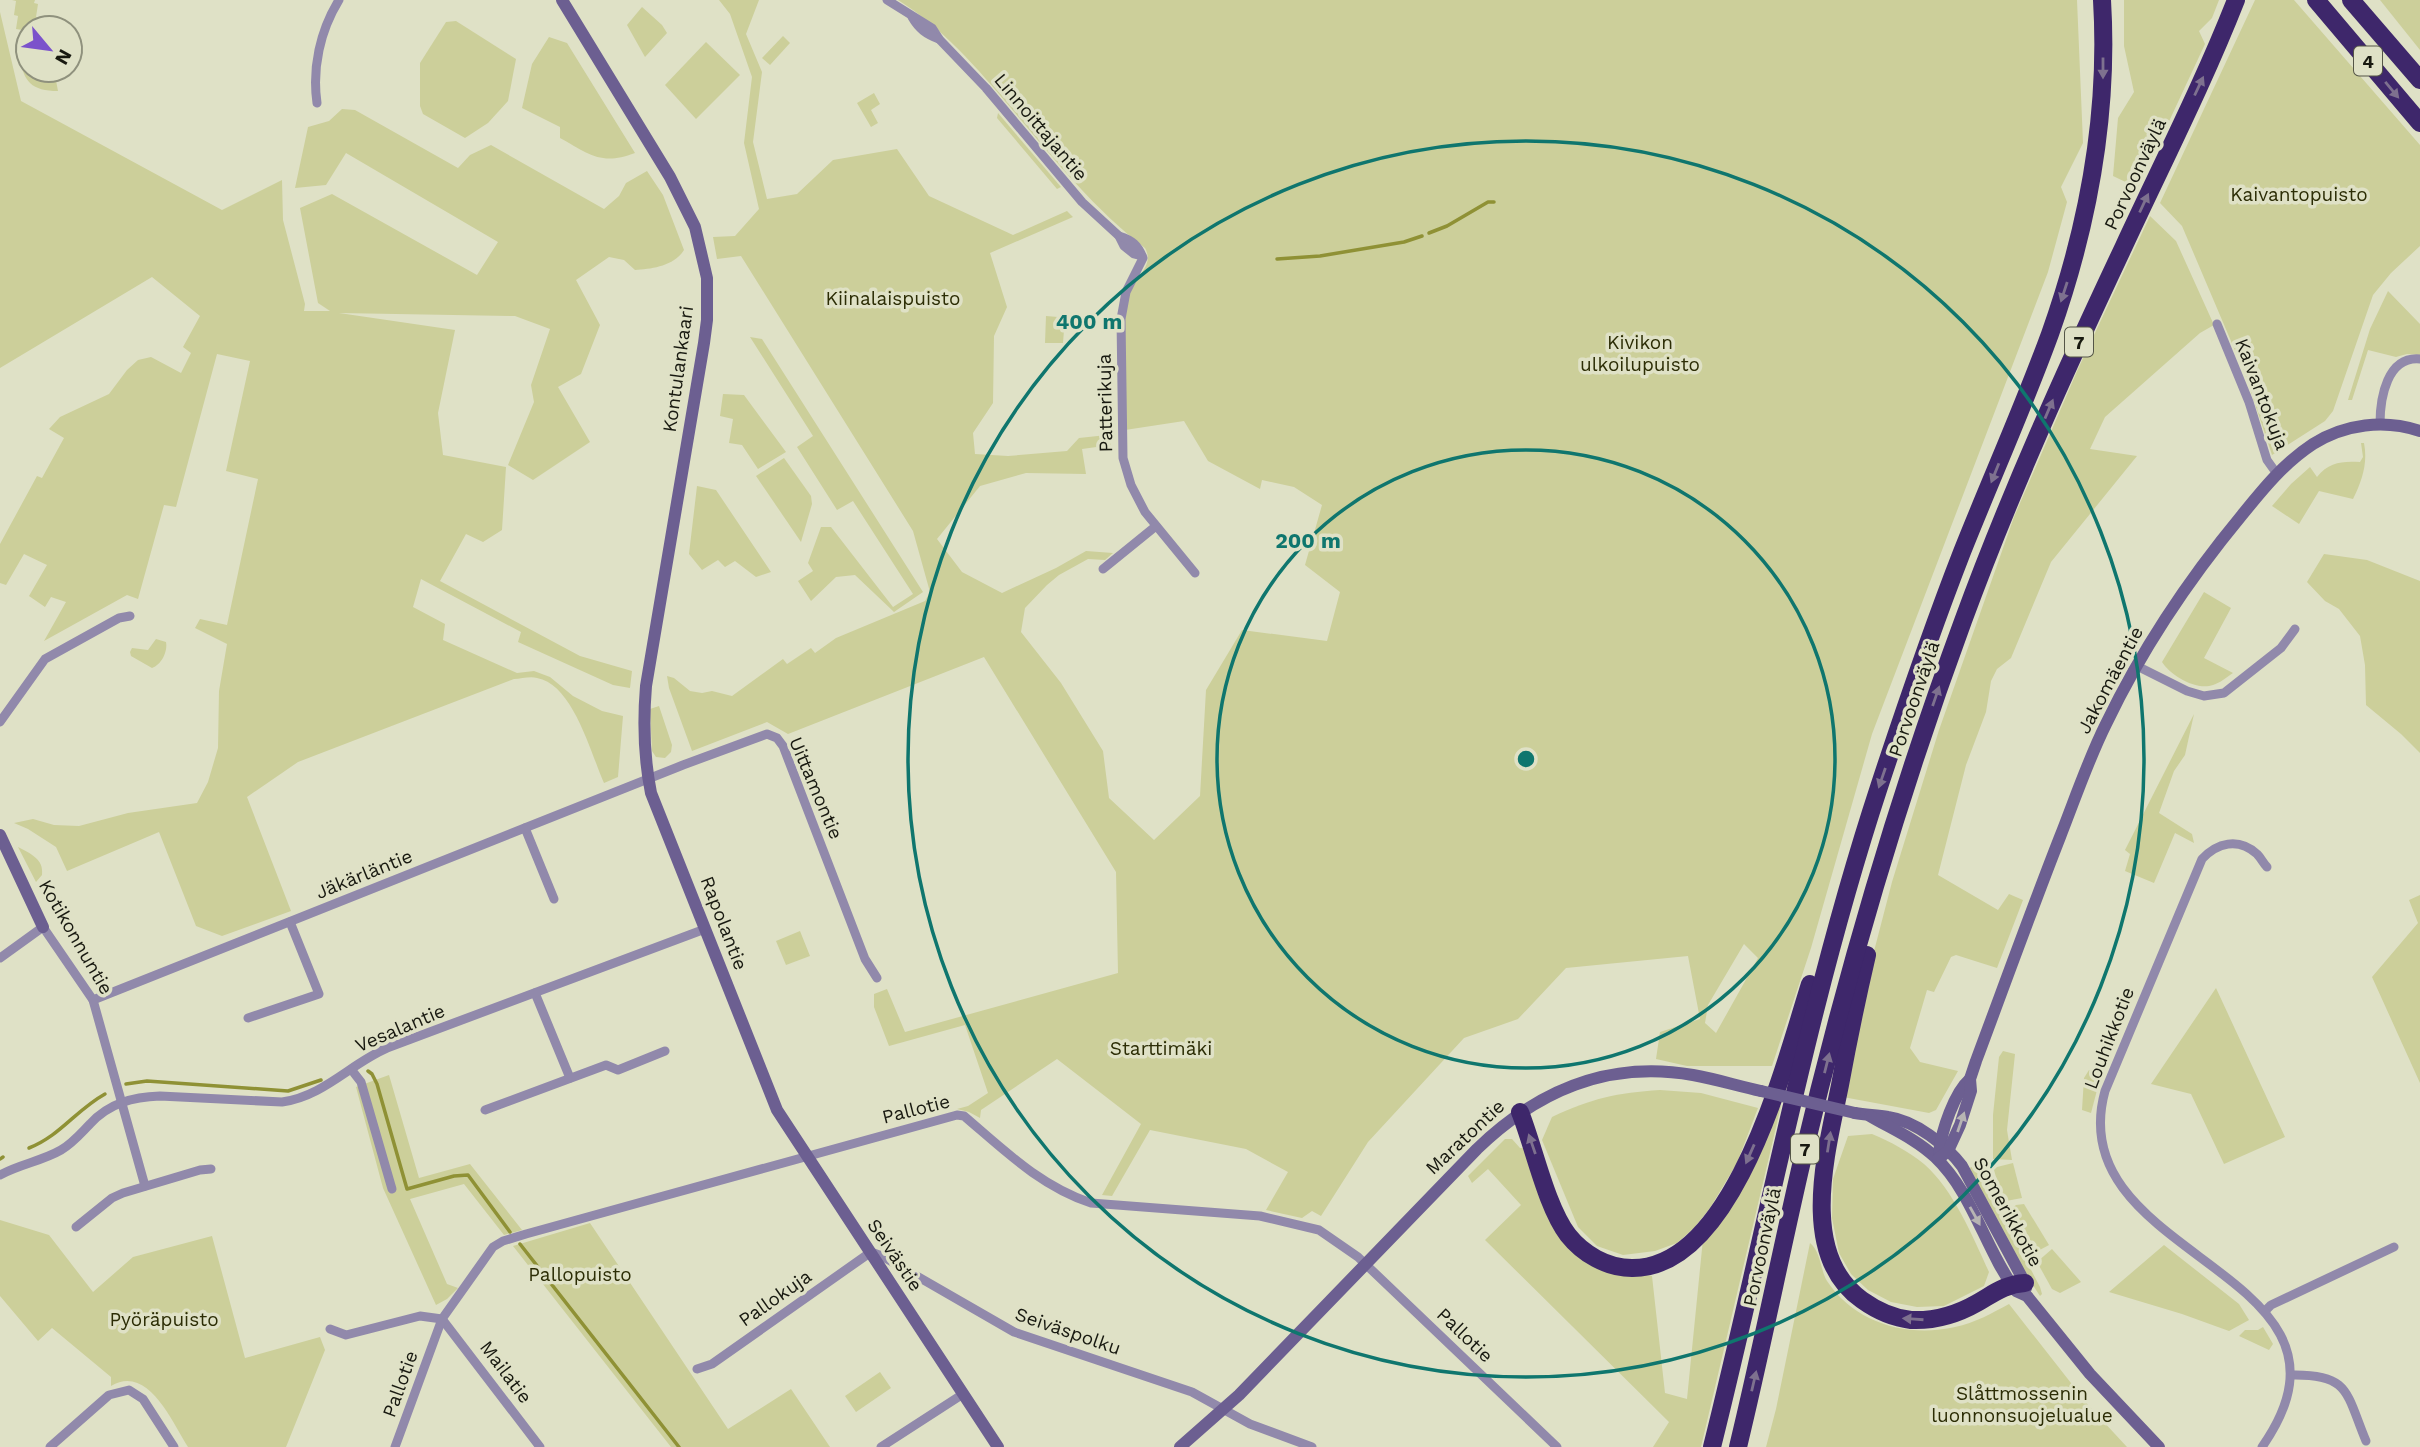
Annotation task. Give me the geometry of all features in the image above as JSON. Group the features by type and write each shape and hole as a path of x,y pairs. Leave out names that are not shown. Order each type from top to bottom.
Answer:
{"highway":[{"name":"Porvoonväylä","path":"1712,1447 1783,1134 1849,883 1932,632 2049,335 2068,276 2092,179 2099,130 2103,80 2102,0"},
{"name":"4","path":"2316,0 2420,122"},
{"name":"4","path":"2351,0 2420,80"},
{"name":"Porvoonväylä","path":"1738,1447 1802,1162 1850,973 1936,697 1994,540 2076,348 2206,72 2234,5"},
{"path":"1885,855 1875,924 1856,1002 1824,1174 1822,1217 1828,1252 1839,1275 1856,1296 1880,1311 1907,1319 1924,1320 1954,1314 2021,1288"},
{"path":"1520,1112 1558,1216 1569,1236 1584,1250 1605,1263 1629,1268 1651,1267 1682,1252 1715,1219 1751,1152 1779,1080 1817,962 1849,883"}],"main road":[{"name":"Kontulankaari","path":"562,0 686,205 698,236 707,278 704,343 647,674 644,717 648,779"},
{"name":"Jakomäentie","path":"1942,1152 1960,1125 1971,1091 1970,1079 2096,745 2137,666 2192,579 2227,533 2293,459 2327,437 2355,427 2380,424 2420,431"},
{"name":"Rapolantie","path":"648,779 651,793 765,1081"},
{"name":"Kotikonnuntie","path":"0,835 43,927"},
{"name":"Maratontie","path":"1180,1447 1223,1410 1476,1149 1520,1112 1557,1091 1587,1080 1638,1072 1692,1075 1855,1113 1895,1118 1923,1132 1942,1152"},
{"name":"Jakomäentie","path":"1942,1152 1948,1120 1961,1087 1970,1079"},
{"name":"Seivästie","path":"765,1081 777,1110 998,1447"},
{"name":"Maratontie","path":"1870,1116 1916,1142 1942,1152"},
{"path":"1923,1132 1948,1120"},
{"name":"Somerikkotie","path":"1942,1152 1955,1181 2021,1288 2090,1374 2159,1447"}],"street":[{"path":"317,103 314,82 320,44 339,0"},
{"name":"Linnoittajantie","path":"887,0 912,17 922,30 939,39 986,88 1082,202 1119,236 1124,246 1133,254 1143,257"},
{"name":"Patterikuja","path":"1143,257 1129,285 1122,308 1123,458 1131,485 1156,526 1195,573"},
{"name":"Kaivantokuja","path":"2217,324 2249,402 2267,460 2277,474"},
{"path":"2380,424 2381,402 2391,373 2401,363 2413,358 2420,359"},
{"path":"1103,569 1156,526"},
{"path":"0,722 45,659 119,618 130,616"},
{"path":"2137,666 2187,691 2204,696 2224,693 2281,648 2295,629"},
{"name":"Uittamontie","path":"648,779 764,735 777,738 783,746 865,959 877,978"},
{"name":"Jäkärläntie","path":"93,1000 648,779"},
{"path":"525,828 554,899"},
{"name":"Louhikkotie","path":"2262,1447 2282,1415 2292,1375 2283,1339 2265,1311 2133,1201 2110,1165 2100,1121 2105,1091 2202,859 2221,844 2232,844 2252,851 2267,867"},
{"path":"248,1018 319,994 289,922"},
{"path":"0,958 43,927"},
{"name":"Kotikonnuntie","path":"43,927 93,1000 145,1186"},
{"name":"Vesalantie","path":"0,1175 17,1166 38,1161 65,1147 92,1121 120,1102 160,1096 282,1102 301,1100 323,1089 369,1056 705,929"},
{"path":"534,993 569,1078"},
{"path":"485,1110 607,1065 618,1070 665,1051"},
{"path":"354,1073 361,1082 392,1189"},
{"name":"Pallotie","path":"395,1447 442,1319 486,1254 503,1241 957,1115 964,1116 1041,1180 1091,1203 1260,1216 1319,1230 1365,1264 1558,1447"},
{"path":"76,1227 117,1195 211,1169"},
{"path":"2265,1311 2271,1305 2394,1247"},
{"name":"Pallokuja","path":"697,1369 712,1364 871,1252"},
{"name":"Seiväspolku","path":"871,1252 1014,1332 1192,1392 1250,1424 1312,1447"},
{"path":"330,1329 346,1335 420,1316 442,1319"},
{"name":"Mailatie","path":"442,1319 540,1447"},
{"path":"2292,1375 2314,1374 2338,1383 2345,1391 2366,1441"},
{"path":"50,1447 109,1395 129,1390 142,1399 174,1447"},
{"path":"881,1447 963,1394"}],"green space":[{"path":"12,0 35,0 34,3 38,4 36,14 14,14 16,1"},
{"name":"Kivikon ulkoilupuisto","path":"719,0 759,0 746,34 762,72 753,142 767,199 797,194 833,160 897,149 929,196 1013,235 1067,211 1073,217 990,253 1007,307 994,336 993,403 973,433 975,454 1008,456 1067,451 1079,438 1107,435 1111,445 1082,449 1086,474 1026,473 980,486 937,539 962,572 1002,593 1086,551 1113,553 1105,560 1088,559 1047,585 1025,608 1021,632 1061,683 1103,751 1109,798 1154,840 1200,796 1206,690 1242,630 1327,641 1340,592 1305,565 1322,505 1294,487 1262,480 1260,489 1208,461 1184,421 1125,430 1125,323 1132,286 1148,260 1145,248 1074,182 959,50 930,23 898,0 2077,0 2083,143 2061,187 2067,202 2048,272 1872,734 1811,948 1772,1066 1687,1066 1656,1059 1660,1032 1700,1019 1688,956 1566,968 1518,1019 1464,1038 1368,1142 1321,1216 1312,1211 1302,1218 1266,1210 1288,1172 1246,1149 1150,1130 1112,1196 1102,1195 1141,1124 1057,1059 981,1110 980,1118 957,1109 968,1106 988,1093 965,1025 889,1046 874,1007 874,994 887,989 905,1032 1118,973 1116,872 984,657 788,734 767,722 692,751 667,676 674,678 690,691 712,691 732,696 783,659 787,664 811,648 815,653 836,638 925,601 930,592 913,531 741,256 717,259 713,237 735,236 759,209 744,143 752,77 730,14","holes":["1744,944 1758,958 1716,1033 1705,1023 1708,1005"]},
{"path":"2124,0 2219,0 2212,18 2199,31 2205,44 2138,188 2113,176 2118,118 2134,92 2124,46"},
{"name":"Kaivantopuisto","path":"2255,0 2294,0 2420,145 2420,246 2391,273 2373,295 2333,411 2325,421 2272,455 2245,374 2182,226 2160,203"},
{"path":"2380,0 2420,0 2420,50"},
{"path":"642,7 667,33 645,57 627,25"},
{"path":"0,12 14,71 14,84 17,84 21,101 222,210 282,180 283,220 305,304 304,311 330,311 318,303 300,208 332,194 477,275 498,242 346,153 326,185 295,188 308,127 329,121 342,109 355,110 458,168 470,155 491,145 604,209 619,196 626,183 647,171 663,195 684,250 669,263 642,270 635,270 624,260 609,257 576,280 600,325 581,374 558,387 590,442 533,480 508,465 534,402 531,385 550,329 515,316 339,313 455,330 438,413 443,455 506,467 502,530 483,542 466,534 440,581 580,656 632,671 630,688 613,685 518,642 521,632 421,579 413,607 445,624 443,640 517,673 534,671 550,677 573,696 602,711 623,716 618,777 604,783 579,722 561,693 550,683 537,678 514,679 298,762 247,797 291,911 222,936 196,926 159,832 67,871 56,847 14,823 33,819 54,825 79,826 128,813 197,803 208,782 218,748 219,691 227,644 195,628 200,619 227,625 258,479 226,471 250,361 217,354 176,507 164,505 138,599 127,595 44,641 66,602 51,597 45,607 29,596 47,565 24,554 6,585 0,583 0,544 37,476 42,478 64,438 49,429 60,417 109,394 138,360 151,357 181,373 191,353 183,347 200,316 152,277 0,368"},
{"path":"456,21 516,59 508,101 488,123 465,138 423,114 420,106 420,63 446,22"},
{"path":"783,36 790,43 770,65 762,58"},
{"path":"549,37 567,43 635,153 604,158 588,153 560,138 560,127 522,108 532,64"},
{"path":"706,42 740,75 696,119 665,85"},
{"path":"31,84 57,84 58,91 49,91"},
{"path":"874,93 880,104 871,110 878,123 871,127 857,103"},
{"path":"998,113 1061,187 1057,189 997,118"},
{"path":"2150,216 2176,241 2214,325 2200,333 2105,417 2090,449 2137,456 2051,562 2011,658 1997,669 1991,681 1986,712 1966,765 1938,875 1998,910 2009,894 2023,900 1997,968 1956,955 1951,957 1934,992 1927,990 1910,1048 1920,1062 1958,1071 1936,1110 1929,1113 1843,1097 1866,982 1892,882 1939,730 2014,517 2078,369"},
{"path":"2388,291 2420,324 2420,355 2396,357 2368,350 2352,400 2348,400 2370,329"},
{"path":"1046,316 1058,317 1064,330 1063,343 1045,343"},
{"path":"750,337 762,339 923,592 894,612 855,575 836,577 811,601 798,581 813,571 808,563 821,527 831,527 893,607 913,594 853,501 837,510 797,447 813,436"},
{"path":"723,394 744,395 786,452 758,469 742,445 729,443 733,419 720,416"},
{"path":"2361,443 2364,443 2365,465 2353,499 2319,491 2299,524 2272,506 2310,467 2317,477 2336,463 2360,462 2363,457"},
{"path":"784,458 811,496 812,504 801,542 756,476"},
{"path":"697,486 716,490 771,572 756,577 735,561 725,567 718,560 702,570 689,554"},
{"path":"2324,554 2367,560 2420,581 2420,753 2366,705 2365,665 2360,636 2339,609 2325,601 2307,582"},
{"path":"2204,592 2231,608 2204,658 2233,673 2213,685 2199,686 2184,681 2162,662"},
{"path":"156,639 166,642 166,650 158,664 152,668 131,656 132,648 148,650"},
{"path":"659,706 672,745 671,752 665,758 656,757 652,751 650,709"},
{"path":"2194,714 2185,755 2174,771 2159,813 2192,834 2194,843 2175,833 2154,883 2125,871 2130,854 2125,850"},
{"path":"18,847 36,858 41,865 42,875 36,882"},
{"path":"2420,895 2420,1083 2372,977 2418,923 2409,900"},
{"path":"800,931 810,956 786,965 776,941"},
{"path":"2216,988 2285,1137 2224,1164 2191,1094 2151,1084"},
{"path":"2003,1051 2015,1054 2007,1130 2012,1160 1993,1159 1993,1115 1999,1057"},
{"path":"2089,1070 2101,1075 2091,1113 2082,1110 2084,1078"},
{"path":"389,1075 419,1178 470,1164 522,1230 504,1235 464,1184 410,1199 447,1284 458,1288 436,1305 383,1188 356,1087"},
{"path":"1660,1090 1701,1093 1758,1108 1737,1163 1710,1208 1694,1228 1677,1243 1655,1251 1623,1255 1597,1246 1578,1227 1542,1140 1552,1117 1580,1105 1631,1093"},
{"path":"1774,1105 1781,1106 1701,1447 1653,1447 1669,1422 1485,1240 1521,1205 1488,1169 1472,1183 1468,1176 1505,1139 1512,1139 1520,1148 1525,1148 1546,1198 1608,1268 1652,1276 1665,1393 1687,1399 1703,1239"},
{"path":"1872,1134 1918,1159 1944,1186 1989,1272 1984,1286 1944,1306 1917,1307 1891,1302 1868,1290 1851,1274 1839,1253 1832,1218 1833,1179 1848,1136"},
{"path":"2013,1163 2022,1198 2006,1201 1994,1170"},
{"path":"1971,1167 1985,1171 1993,1197 2040,1287 2040,1296 2018,1262 1969,1169"},
{"path":"2024,1204 2049,1245 2036,1252 2030,1250 2009,1211 2016,1205"},
{"name":"Pyöräpuisto","path":"0,1220 49,1235 93,1292 133,1257 212,1236 245,1358 320,1337 325,1350 286,1447 188,1447 166,1411 147,1389 124,1381 111,1386 111,1377 52,1328 38,1341 0,1296"},
{"name":"Pallopuisto","path":"590,1223 728,1429 791,1389 830,1447 671,1447 513,1246"},
{"name":"Slåttmossenin luonnonsuojelualue","path":"1810,1243 1816,1251 1827,1281 1839,1295 1867,1317 1884,1324 1937,1330 1969,1323 2009,1304 2089,1406 2127,1447 1766,1447"},
{"path":"2164,1245 2239,1304 2249,1320 2229,1331 2109,1292"},
{"path":"2052,1249 2081,1282 2060,1293 2052,1289 2037,1262"},
{"path":"2263,1327 2273,1344 2269,1350 2239,1336 2245,1330 2258,1330"},
{"path":"880,1372 891,1388 856,1412 845,1396"}],"waterway":[{"path":"1429,233 1447,226 1488,202 1494,202"},
{"path":"1277,259 1320,256 1404,242 1422,236"},
{"path":"368,1071 377,1084 407,1189 454,1176 468,1175 510,1232"},
{"path":"126,1084 147,1081 288,1091 321,1080"},
{"path":"29,1148 50,1137 105,1094"},
{"path":"520,1244 679,1447"}],"park label":[{"name":"Kiinalaispuisto","path":"893,298"},
{"name":"Starttimäki","path":"1161,1048"}]}
